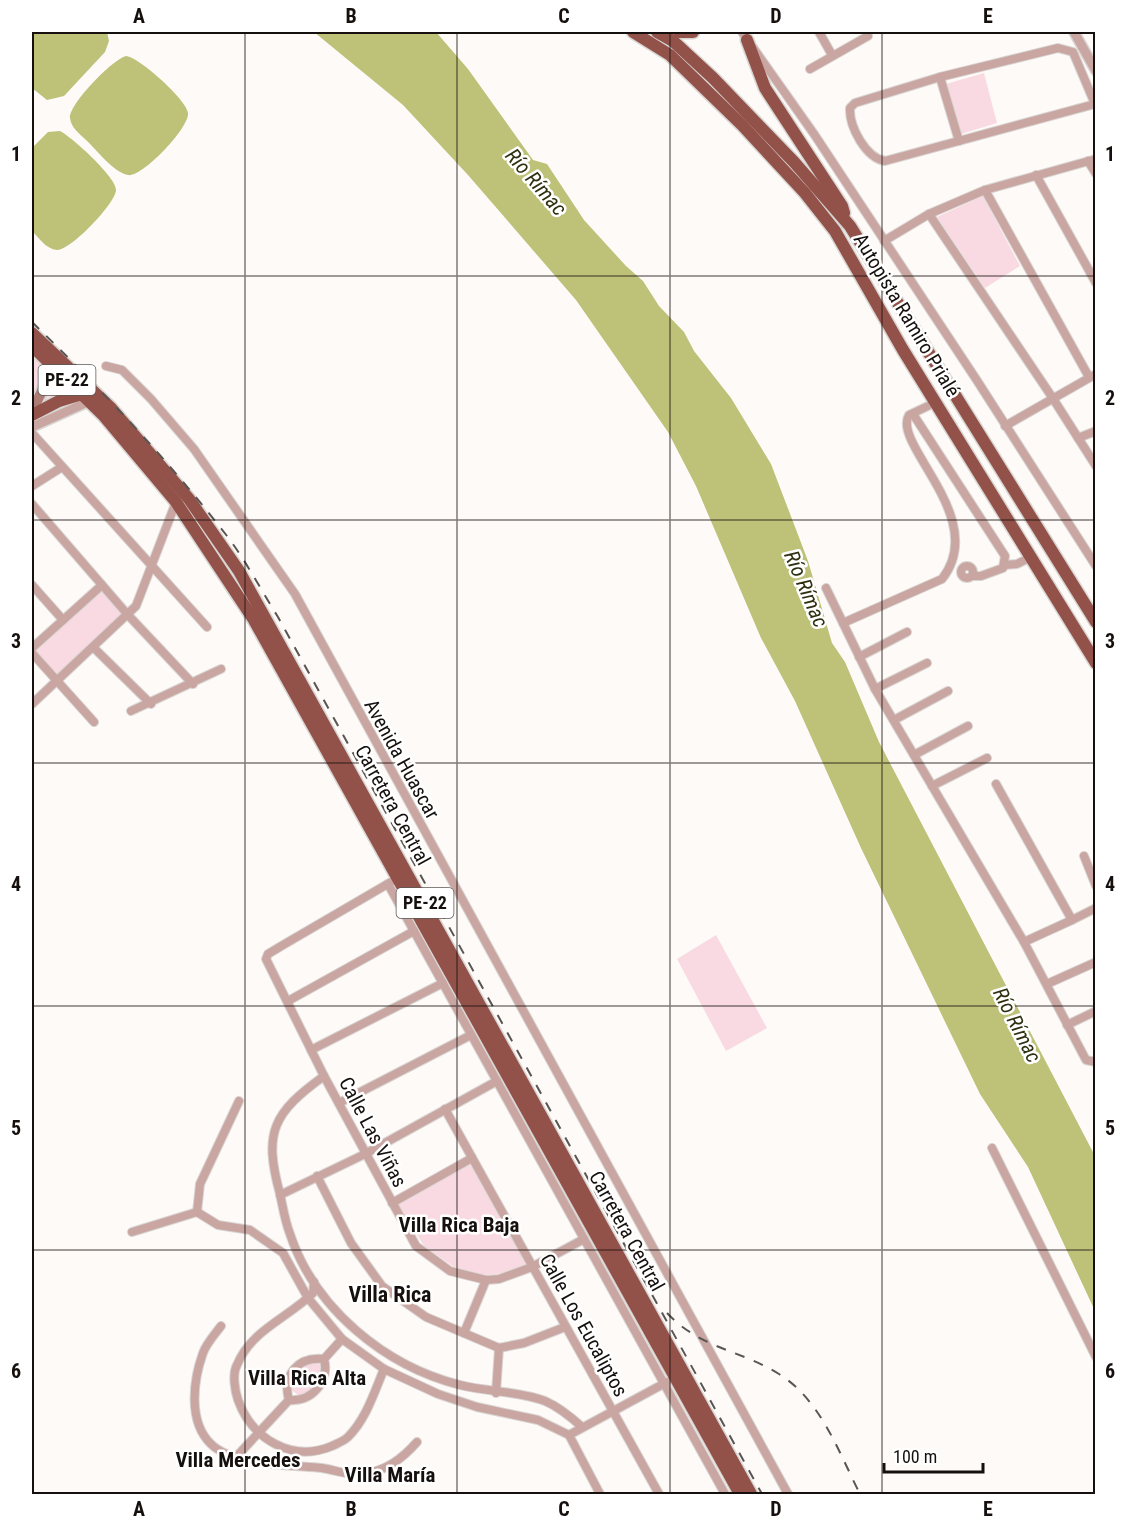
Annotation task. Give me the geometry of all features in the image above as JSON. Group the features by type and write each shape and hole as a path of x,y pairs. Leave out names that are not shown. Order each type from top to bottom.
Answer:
{"highway":[{"name":"Autopista Ramiro Prialé","path":"633,32 670,55 742,125 805,193 835,231 903,350 1095,663"},
{"name":"Autopista Ramiro Prialé","path":"657,32 681,48 720,86 794,162 845,220 1095,622"},
{"path":"679,32 693,32"},
{"path":"745,36 765,88 842,206 845,220"},
{"name":"Carretera Central","path":"32,333 110,407 182,491 239,571 424,925 741,1494"},
{"name":"Carretera Central","path":"32,346 86,398 176,502 254,620 393,881 424,925 751,1494"},
{"path":"32,413 59,401 86,398"}],"main road":[{"path":"32,413 42,393 49,363 48,348"}],"street":[{"path":"819,32 832,55"},
{"path":"1074,32 1095,71"},
{"path":"745,36 814,134 1095,566"},
{"path":"810,69 868,36"},
{"path":"1065,48 1073,52 1095,104 885,161 876,160 867,152 850,117 850,108 855,103 940,77 1065,48"},
{"path":"940,77 959,141"},
{"path":"884,241 929,214 985,190 1092,160 1095,174"},
{"path":"1036,175 1095,283"},
{"path":"985,190 1092,375 1005,426"},
{"path":"929,214 1053,397 1095,466"},
{"name":"Avenida Huascar","path":"106,366 122,370 151,399 194,449 295,594 788,1494"},
{"path":"32,427 86,398"},
{"path":"843,623 942,579 949,570 956,549 951,512 930,477 907,427 906,419 928,406"},
{"path":"913,414 1005,556 1004,566"},
{"path":"1078,438 1095,431"},
{"path":"32,434 207,627"},
{"path":"32,486 62,467"},
{"path":"32,704 136,606 153,567 176,502"},
{"path":"32,504 128,615 193,684"},
{"path":"973,576 995,573 1004,566 1017,564 1031,557"},
{"path":"32,585 63,620"},
{"path":"94,722 32,651 102,585"},
{"path":"826,588 875,689 1024,942 1086,1060 1095,1062"},
{"path":"859,657 907,632"},
{"path":"93,647 151,704"},
{"path":"875,689 927,663"},
{"path":"131,711 151,704 221,669"},
{"path":"894,720 948,691"},
{"path":"914,755 968,726"},
{"path":"932,786 987,758"},
{"path":"996,784 1072,920"},
{"path":"1084,856 1095,886"},
{"name":"Calle Las Viñas","path":"393,881 268,954 267,963 365,1154 416,1246 450,1271 486,1280 499,1279 532,1267 584,1239"},
{"path":"1024,942 1095,908"},
{"path":"288,1001 424,925 443,983 725,1494"},
{"path":"1047,984 1095,962"},
{"path":"311,1050 443,983"},
{"path":"1067,1025 1095,1011"},
{"path":"339,1103 471,1035"},
{"path":"324,1076 297,1095 281,1113 273,1137 273,1170 290,1235 314,1282 352,1328 392,1356 432,1376 496,1393 545,1401 582,1427"},
{"path":"280,1195 365,1154 497,1081"},
{"path":"197,1212 200,1184 239,1101"},
{"name":"Calle Los Eucaliptos","path":"446,1109 659,1494"},
{"path":"992,1148 1095,1357"},
{"path":"392,1203 472,1158"},
{"path":"317,1176 351,1243 382,1286 426,1317 499,1348 524,1343 566,1327"},
{"path":"132,1232 197,1212 218,1225 250,1230 283,1252 308,1298 342,1339 384,1369 438,1394 477,1407 538,1420 569,1435 600,1494"},
{"path":"464,1334 486,1280"},
{"path":"314,1282 312,1293 308,1298 275,1321 248,1345 236,1366 235,1392 244,1416 259,1434 273,1444 296,1452 320,1451 346,1440 363,1420 384,1369"},
{"path":"221,1326 203,1351 195,1413 202,1433 212,1446 237,1456 268,1464 363,1474 402,1460 417,1442"},
{"path":"290,1400 286,1389 288,1375 301,1363 324,1359 342,1339"},
{"path":"496,1393 499,1348"},
{"path":"290,1400 300,1401 313,1394 325,1376 324,1359"},
{"path":"569,1435 676,1378"},
{"path":"237,1456 290,1400"}],"shaded area":[{"path":"984,73 997,123 961,134 946,84"},
{"path":"983,196 1020,266 985,288 937,217"},
{"path":"33,356 45,368 45,378 32,406"},
{"path":"53,376 71,392 39,407"},
{"path":"101,591 122,615 56,677 34,653"},
{"path":"716,935 767,1028 726,1051 677,959"},
{"path":"472,1161 529,1265 497,1274 484,1275 454,1267 424,1246 397,1203"},
{"path":"314,1361 322,1366 320,1376 313,1388 301,1397 290,1389 292,1378 300,1367"}],"water":[{"path":"32,32 107,32 109,41 105,52 64,96 47,100 32,88"},
{"name":"Río Rímac","path":"314,32 436,32 468,69 533,160 547,164 584,220 643,281 659,306 684,332 694,351 731,398 771,464 808,561 832,643 845,662 879,742 1095,1156 1095,1311 1028,1167 980,1094 861,848 795,701 761,638 696,486 668,432 576,300 468,175 403,105"},
{"path":"126,56 162,80 180,99 188,113 187,120 174,140 144,169 128,175 117,170 106,160 76,130 70,118 76,103 93,83 112,65"},
{"path":"60,131 102,168 116,190 101,215 72,243 57,250 46,245 32,231 32,148 48,132"}],"railway":[{"path":"32,322 157,452 227,536 247,565 278,617 762,1494"},
{"path":"667,1313 680,1325 707,1342 765,1366 794,1385 818,1413 860,1494"}],"district":[{"name":"Villa Rica Baja","path":"459,1225"},
{"name":"Villa Rica","path":"390,1294"},
{"name":"Villa Rica Alta","path":"307,1378"},
{"name":"Villa Mercedes","path":"238,1460"},
{"name":"Villa María","path":"390,1475"}]}
